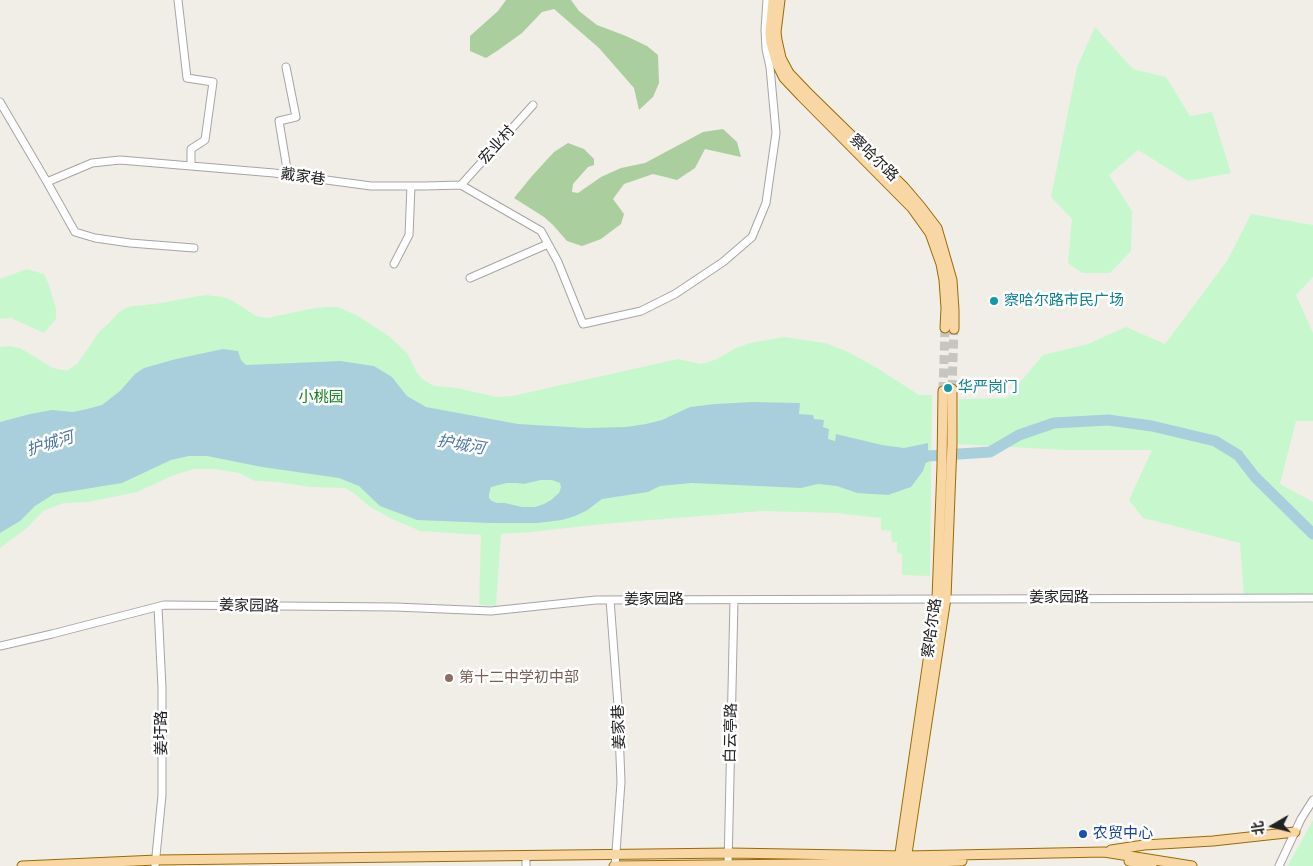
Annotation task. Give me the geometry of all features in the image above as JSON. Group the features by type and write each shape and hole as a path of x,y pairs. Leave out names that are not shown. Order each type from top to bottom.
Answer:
{"main road":[{"name":"察哈尔路","path":"773,0 771,43 777,64 784,78 899,194 930,233 941,264 950,328 954,310 952,280 937,228 904,187 816,102 789,73 782,58 776,32 780,0"},
{"name":"察哈尔路","path":"902,859 941,599 947,467 948,390"},
{"path":"615,866 728,865 1104,852 1144,845 1213,841 1295,832"},
{"path":"1104,852 1192,866"},
{"path":"22,866 156,863 394,862 526,856 730,853 902,859 1104,856 1152,866"}],"street":[{"path":"178,0 187,78 213,82 205,140 191,148 191,166"},
{"path":"461,185 541,231 558,262 583,324 641,311 666,298 723,262 752,237 766,203 776,133 770,67 764,30 767,0"},
{"path":"286,67 296,117 279,121 288,175"},
{"path":"0,102 76,232 95,238 130,243 194,248"},
{"name":"宏业村","path":"461,185 533,105"},
{"name":"戴家巷","path":"48,182 92,163 120,160 288,175 371,186 461,185"},
{"path":"394,264 410,235 411,186"},
{"path":"470,278 548,244"},
{"name":"姜家园路","path":"0,646 164,605 395,607 491,611 596,600 1313,598"},
{"name":"姜家巷","path":"610,600 618,704 621,782 615,866"},
{"name":"白云亭路","path":"728,865 730,853 734,600"},
{"name":"姜圩路","path":"156,863 162,795 162,688 158,607"},
{"path":"1279,866 1301,819 1313,800"},
{"path":"526,856 526,866"}],"green space":[{"path":"506,0 571,0 579,11 597,25 647,46 658,55 659,83 653,97 639,110 634,88 599,48 554,9 542,12 522,33 486,58 470,51 470,36 498,11"},
{"path":"1095,27 1133,69 1166,77 1190,116 1212,112 1231,173 1188,181 1138,150 1109,175 1132,211 1131,251 1110,273 1082,273 1068,263 1072,219 1051,197 1077,67"},
{"path":"723,129 737,142 741,157 705,149 695,168 677,180 653,174 624,184 613,199 624,214 621,224 601,239 582,246 567,241 544,217 514,198 554,152 568,143 584,149 594,159 594,165 588,167 573,184 572,192 578,193 601,177 621,168 645,163 703,132"},
{"path":"1251,214 1313,225 1313,277 1296,295 1313,333 1313,421 1296,421 1280,484 1313,502 1313,598 1244,598 1240,543 1143,518 1129,500 1152,450 1065,450 958,444 959,399 1007,398 1043,355 1088,344 1126,327 1165,344 1227,261"},
{"path":"27,269 44,274 56,309 56,319 44,333 11,318 0,319 0,279"},
{"name":"小桃园","path":"205,295 223,297 233,301 256,316 267,318 310,309 338,307 358,316 389,336 407,353 422,379 434,386 457,388 496,397 512,396 678,359 700,364 706,363 750,343 784,337 825,343 846,351 874,366 919,395 932,395 930,576 902,575 902,554 897,553 897,542 892,542 891,531 881,530 881,518 836,513 762,511 501,534 496,606 479,605 481,535 420,531 390,518 369,506 345,488 310,487 278,482 255,481 239,473 215,469 194,469 174,475 137,492 88,502 64,503 43,511 27,528 0,548 0,347 20,348 53,368 68,370 77,364 100,331 119,312 126,308"},
{"path":"1313,820 1313,866 1288,866 1292,858"}],"water":[{"name":"护城河","path":"223,349 238,351 241,360 246,365 340,361 374,366 392,377 407,396 426,407 518,424 586,428 626,427 662,420 690,407 753,402 800,403 799,414 813,415 814,419 824,420 823,427 829,429 828,439 835,441 836,434 904,448 928,443 928,456 923,471 911,487 888,495 857,493 837,486 818,484 801,488 692,483 660,486 648,492 602,499 586,511 562,520 538,523 490,523 417,520 380,506 359,486 339,478 262,467 207,456 189,456 171,460 122,483 54,494 35,506 20,521 0,533 0,422 52,410 73,412 102,405 144,368","holes":["541,480 552,480 560,483 559,493 551,500 535,507 497,503 489,498 491,487 507,483 524,484"]}],"waterway":[{"path":"915,461 928,456 990,452 1019,435 1054,423 1108,420 1152,426 1215,441 1238,455 1255,477 1313,534"}],"tunnel":[{"path":"943,391 945,328"},
{"path":"952,389 954,329"}],"place":[{"name":"察哈尔路市民广场","path":"994,301"},
{"name":"华严岗门","path":"948,388"},
{"name":"第十二中学初中部","path":"449,678"},
{"name":"农贸中心","path":"1083,834"}]}
